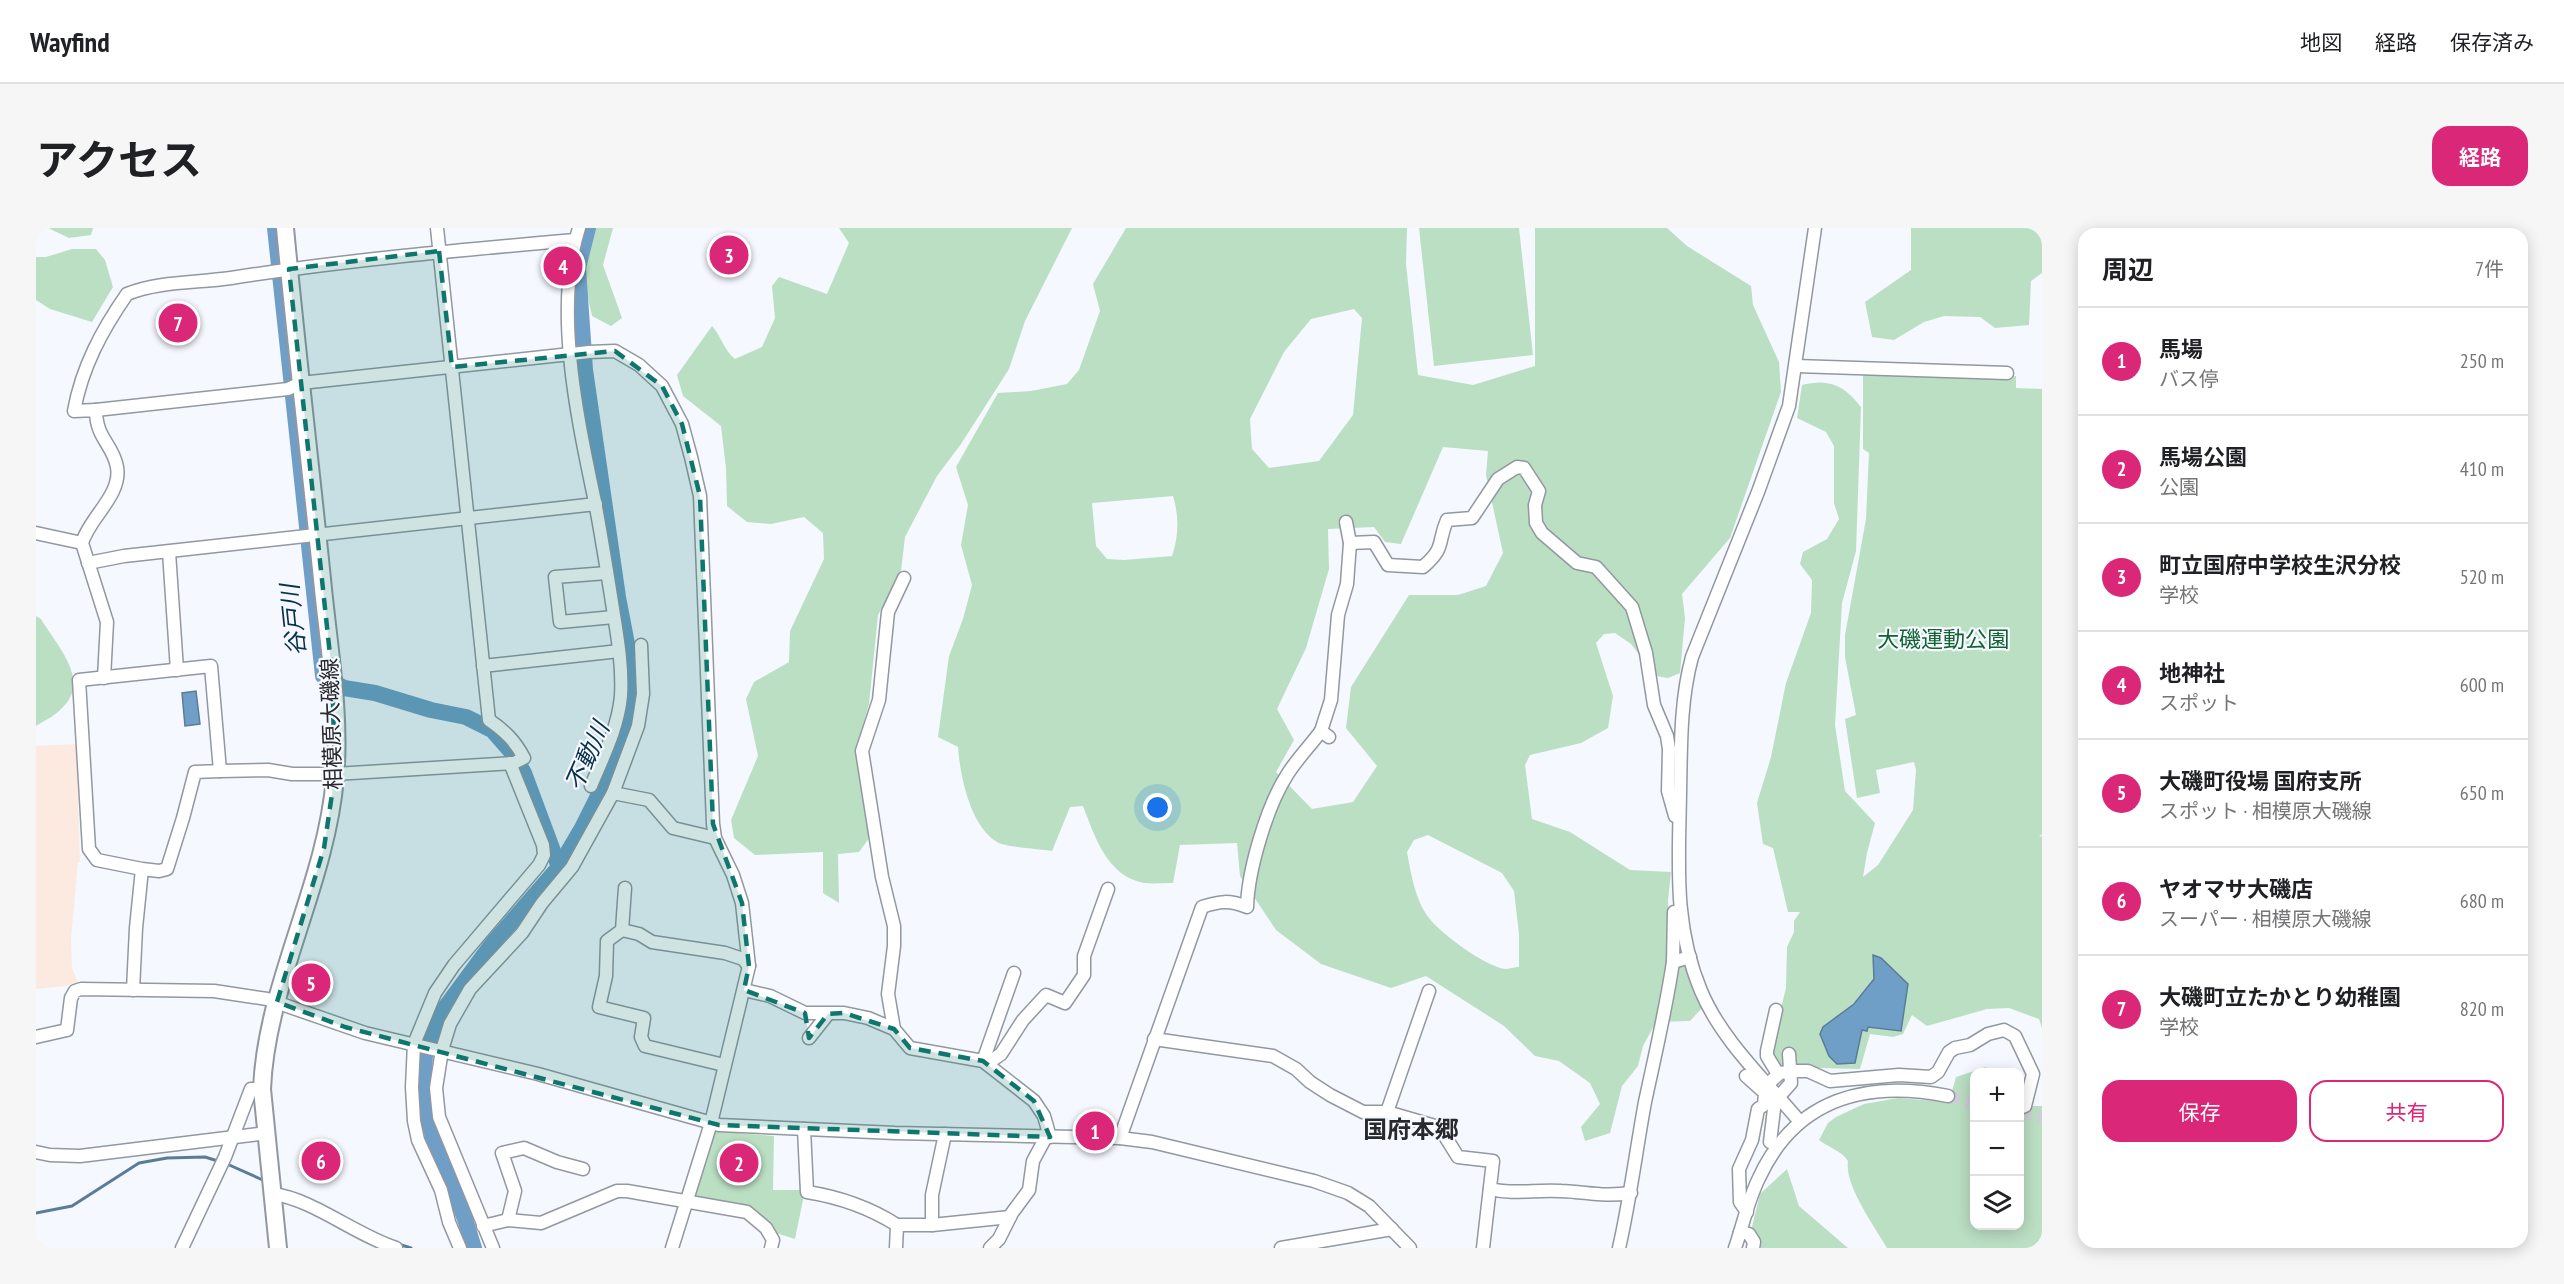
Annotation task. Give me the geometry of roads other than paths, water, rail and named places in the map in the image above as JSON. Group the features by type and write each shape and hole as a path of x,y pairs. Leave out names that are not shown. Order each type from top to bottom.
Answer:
{"main road":[{"name":"相模原大磯線","path":"278,1248 262,1089 277,1002 324,848 331,815 335,774 332,681 295,386 284,270 285,228"}],"street":[{"path":"437,228 489,720 517,743 516,761 543,845 544,855 539,865 454,965 435,993 416,1044 412,1087 414,1121 418,1140 441,1190 449,1222 460,1248"},
{"path":"1800,1122 1738,1050 1718,1022 1702,992 1682,925 1678,892 1679,832 1681,750 1686,682 1692,657 1758,492 1789,406 1815,228"},
{"path":"591,786 618,717 622,671 596,504 578,423 571,354 569,298 577,234 284,270 137,290 127,294 88,360 74,411 96,410 452,367 571,354 589,352 615,351 639,365 662,386 682,424 700,496 715,838 742,903 749,966 711,1123 672,1248"},
{"path":"1796,366 2007,373"},
{"path":"96,410 97,427 114,460 117,481 85,533 82,543 107,622 104,678"},
{"path":"1350,543 1374,542 1388,565 1423,567 1434,558 1442,543 1447,520 1472,518 1498,479 1517,466 1524,468 1539,491 1534,505 1536,523 1542,533 1577,563 1596,567 1632,607 1646,653 1654,705 1667,736 1668,791 1679,832"},
{"path":"88,563 124,556 596,504"},
{"path":"1120,1138 1202,907 1221,900 1233,901 1247,907 1252,866 1277,795 1287,775 1325,734 1331,700 1338,615 1347,584 1350,543 1346,522"},
{"path":"36,533 82,543"},
{"path":"169,552 177,670"},
{"path":"607,573 555,577 560,622 614,617"},
{"path":"904,578 888,612 879,700 862,751 863,772 878,842 882,877 894,926 888,994 894,1029 909,1048 985,1063 1034,1101 1044,1116 1048,1137 1033,1161 1029,1190 1010,1217 999,1239 990,1248"},
{"path":"493,1248 439,1117 436,1089 438,1049 470,989 522,933 542,903 572,867 613,793 638,726 643,694 641,645"},
{"path":"483,666 620,651"},
{"path":"220,771 211,666 79,680 89,849 97,860 142,869 159,871 168,869 195,772 268,770 292,774 335,774 516,761"},
{"path":"613,793 649,800 673,828 715,838"},
{"path":"133,990 142,869"},
{"path":"622,930 625,888"},
{"path":"985,1063 1001,1054 1023,1020 1046,995 1065,1003 1084,975 1084,956 1108,889"},
{"path":"1619,1248 1666,1010 1673,962 1674,902 1678,892"},
{"path":"724,1065 645,1046 641,1037 644,1018 599,1007 606,976 607,941 622,930 639,934 652,942 725,953 743,959 749,966"},
{"path":"1673,962 1690,957"},
{"path":"985,1063 1014,973"},
{"path":"744,990 770,996 806,1013 844,1013 868,1018 894,1029"},
{"path":"36,1037 67,1030 71,998 75,991 214,991 277,1002 345,1027 544,1076 711,1123 804,1129 1120,1138 1204,1153 1314,1181 1348,1193 1362,1202 1410,1248"},
{"path":"1387,1112 1429,991"},
{"path":"1770,1142 1775,1101 1791,1083 1785,1073 1767,1056 1776,1010"},
{"path":"806,1013 809,1038 828,1014"},
{"path":"1768,1084 1785,1073 1808,1071 1830,1081 1899,1075 1931,1077 1938,1072 1945,1058 1955,1048 1970,1045 1988,1034 2004,1030 2015,1036 2033,1074 2024,1106"},
{"path":"1154,1039 1273,1056 1296,1069 1310,1082 1330,1095 1363,1112 1387,1112 1435,1126 1443,1133 1458,1157 1493,1161 1483,1248"},
{"path":"1785,1073 1790,1054"},
{"path":"1746,1076 1765,1093 1764,1105 1758,1109 1752,1140 1739,1169 1740,1202 1747,1212"},
{"path":"182,1248 223,1162 251,1089 262,1089"},
{"path":"1735,1248 1766,1165 1800,1122 1826,1105 1861,1093 1901,1090 1948,1096"},
{"path":"804,1129 807,1192 826,1195 879,1213 897,1225 932,1225 1010,1217"},
{"path":"36,1152 80,1156 267,1133"},
{"path":"932,1225 932,1194 945,1134"},
{"path":"508,1220 515,1191 502,1153 524,1148 557,1162 583,1169"},
{"path":"1490,1189 1502,1192 1561,1191 1607,1196 1631,1193"},
{"path":"483,1226 508,1220 541,1223 617,1191 747,1212 766,1228 773,1240 771,1248"},
{"path":"273,1194 287,1196 358,1233 396,1248"},
{"path":"896,1248 897,1225"},
{"path":"1281,1248 1392,1229"},
{"path":"1740,1232 1749,1234 1754,1242 1753,1248"}],"water":[{"path":"196,691 200,724 185,726 182,693"},
{"path":"1873,955 1881,958 1908,984 1901,1031 1868,1027 1867,1031 1862,1030 1855,1063 1837,1064 1829,1056 1820,1034 1823,1027 1854,1004 1874,979"}],"waterway":[{"name":"谷戸川","path":"275,228 323,676 344,688 375,693 431,710 466,717 492,730 513,754 524,773 559,867"},
{"name":"不動川","path":"474,1248 433,1137 423,1096 425,1055 430,1037 444,1009 492,944 559,867 582,828 609,774 628,724 632,693 632,654 627,644 618,597 585,370 578,268 588,228"},
{"path":"36,1213 72,1206 139,1163 167,1158 205,1157 221,1162"},
{"path":"227,1164 265,1181"},
{"path":"398,1244 411,1248"}],"tunnel":[{"path":"1948,1096 1970,1101"},
{"path":"2024,1114 2042,1118"}],"place":[{"name":"町立国府中学校生沢分校","path":"729,255"},
{"name":"地神社","path":"563,266"},
{"name":"大磯町立たかとり幼稚園","path":"178,323"},
{"name":"大磯町役場 国府支所","path":"311,983"},
{"name":"馬場","path":"1095,1131"},
{"name":"ヤオマサ大磯店","path":"321,1161"},
{"name":"馬場公園","path":"739,1163"}],"district":[{"name":"国府本郷","path":"1411,1129"}],"park label":[{"name":"大磯運動公園","path":"1943,639"}]}
